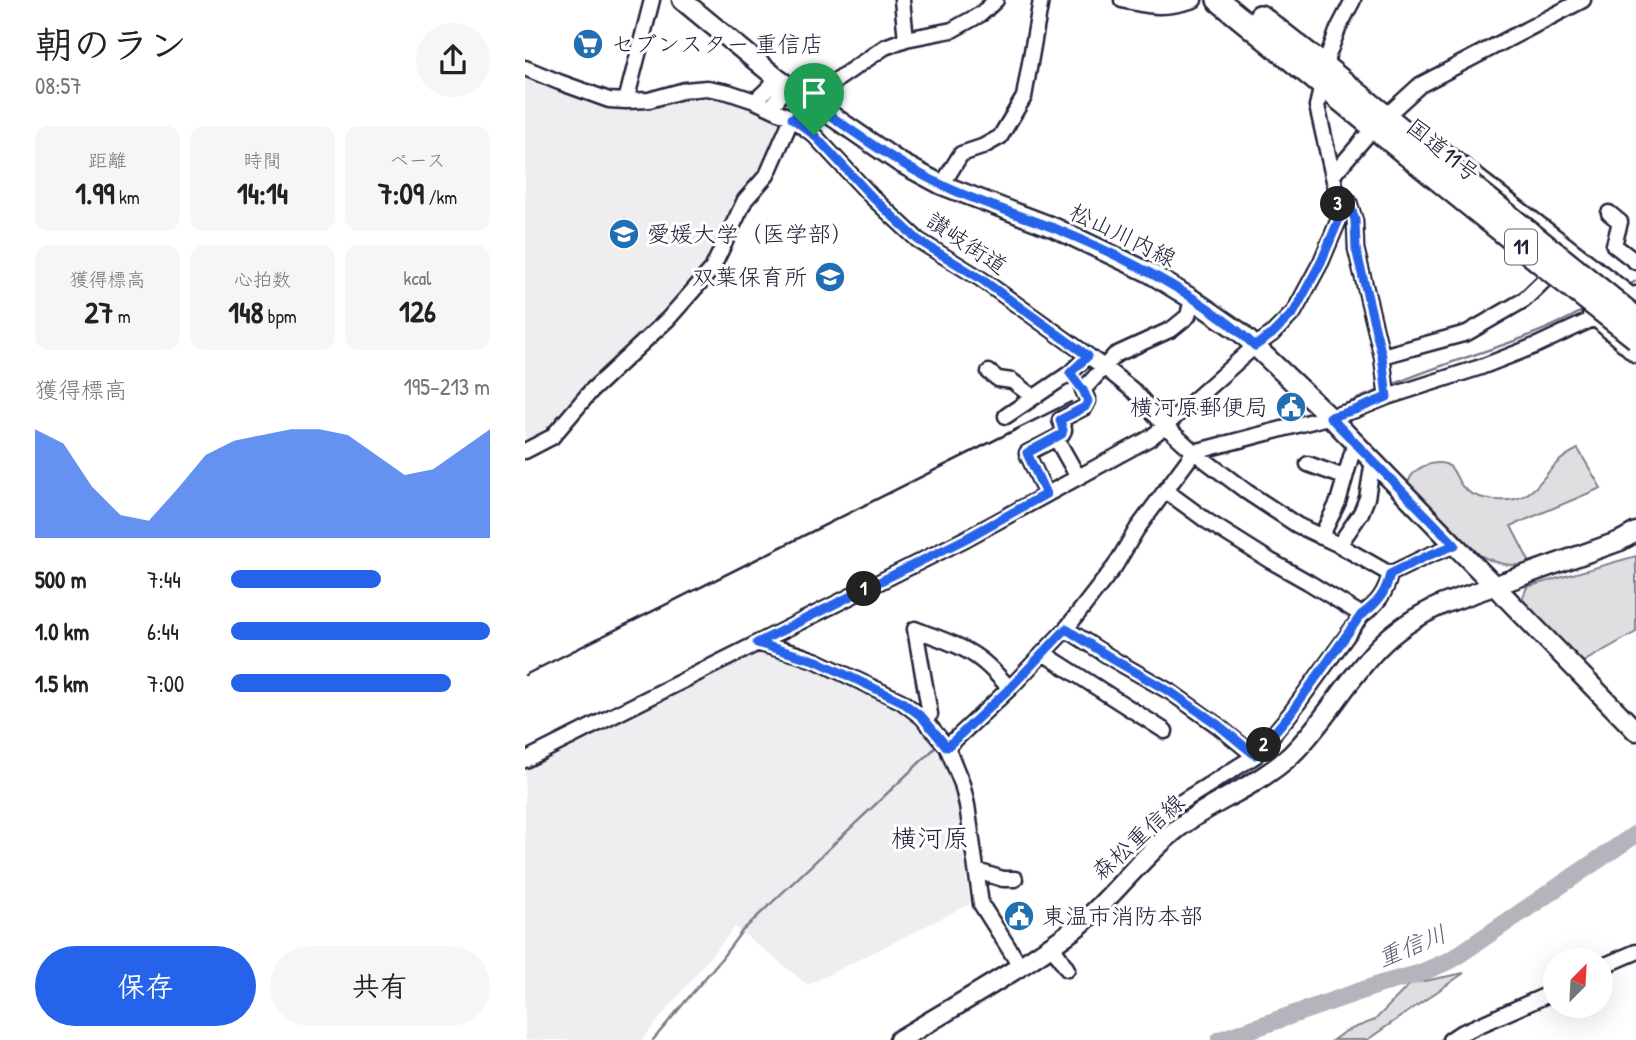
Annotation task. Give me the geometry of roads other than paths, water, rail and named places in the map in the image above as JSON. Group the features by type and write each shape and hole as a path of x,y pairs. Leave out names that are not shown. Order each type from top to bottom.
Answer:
{"highway":[{"name":"国道11号","path":"1218,0 1323,76 1396,135 1636,338"},
{"name":"国道11号","path":"1239,0 1323,76"},
{"name":"国道11号","path":"1396,135 1636,318"}],"main road":[{"name":"松山川内線","path":"682,0 783,82 899,162 942,185 1055,228 1149,272 1240,332 1330,417 1636,731"},
{"name":"森松重信線","path":"899,1040 1052,946 1084,921 1171,834 1206,808 1246,787 1290,755 1377,649 1420,614 1620,541 1636,532"}],"street":[{"path":"626,101 652,0"},
{"path":"902,0 906,39"},
{"path":"525,451 552,437 591,391 667,319 712,269 745,200 767,175 792,118 814,104 838,79 885,47 906,39 952,30 981,14 996,0"},
{"path":"942,185 961,154 1000,137 1024,97 1041,0"},
{"path":"1122,0 1166,7 1194,0"},
{"path":"525,760 965,539 1150,438 1272,334 1294,312 1321,262 1340,217 1317,106 1323,76 1338,29 1353,0"},
{"path":"1583,0 1420,85 1396,135 1395,157 1595,318 1636,355"},
{"name":"讃岐街道","path":"525,68 609,100 649,100 685,90 707,88 755,101 792,118 814,135 872,197 918,240 981,279 1105,368 1135,392 1165,426 1192,450 1247,492 1297,525 1390,574"},
{"path":"755,101 783,82"},
{"path":"771,107 783,82"},
{"path":"947,747 1066,629 1115,566 1137,529 1192,450 1355,410 1481,367 1537,345 1635,297 1573,252 1416,128 1396,135 1332,175"},
{"path":"1337,194 1349,202 1355,220 1356,249 1382,356 1387,397"},
{"path":"1609,213 1620,222 1614,245 1636,262"},
{"path":"1382,356 1467,333 1524,300 1573,252"},
{"path":"1083,390 1115,355 1172,328 1188,316 1192,299"},
{"path":"1006,416 1070,373 1088,356"},
{"path":"989,372 999,379 1013,381 1033,397"},
{"path":"1046,494 1027,453 1062,434 1060,420 1085,407 1088,401 1070,373"},
{"path":"1056,438 1078,477"},
{"path":"1321,537 1338,502 1355,443"},
{"path":"1339,545 1361,513 1367,498 1373,461"},
{"path":"1308,464 1344,477"},
{"path":"1166,491 1207,521 1361,615"},
{"path":"1163,814 1255,755 1290,714 1361,615 1373,607 1387,588 1390,574 1455,545"},
{"path":"922,717 930,714 915,629 975,656 1007,686"},
{"path":"1066,629 1172,693 1255,755"},
{"path":"757,643 797,654 901,701 922,717 947,747 962,783 982,904 1020,966"},
{"path":"1043,653 1165,731"},
{"path":"977,871 990,876 1015,879"},
{"path":"1052,946 1067,969"},
{"path":"1613,962 1636,952"},
{"path":"1450,1040 1543,997"}],"waterway":[{"path":"1627,286 1636,281"},
{"path":"1392,385 1538,332 1584,310"},
{"path":"1333,409 1382,389"},
{"path":"1289,420 1317,413"},
{"path":"653,1040 742,931 935,748"},
{"name":"重信川","path":"1220,1040 1381,984 1418,974 1451,960 1636,834"}],"railway":[{"path":"525,675 1071,402"}],"place":[{"name":"セブンスター 重信店","path":"588,44"},
{"name":"愛媛大学（医学部）","path":"624,234"},
{"name":"双葉保育所","path":"830,277"},
{"name":"横河原郵便局","path":"1291,407"},
{"name":"東温市消防本部","path":"1019,916"}],"district":[{"name":"横河原","path":"930,838"}]}
